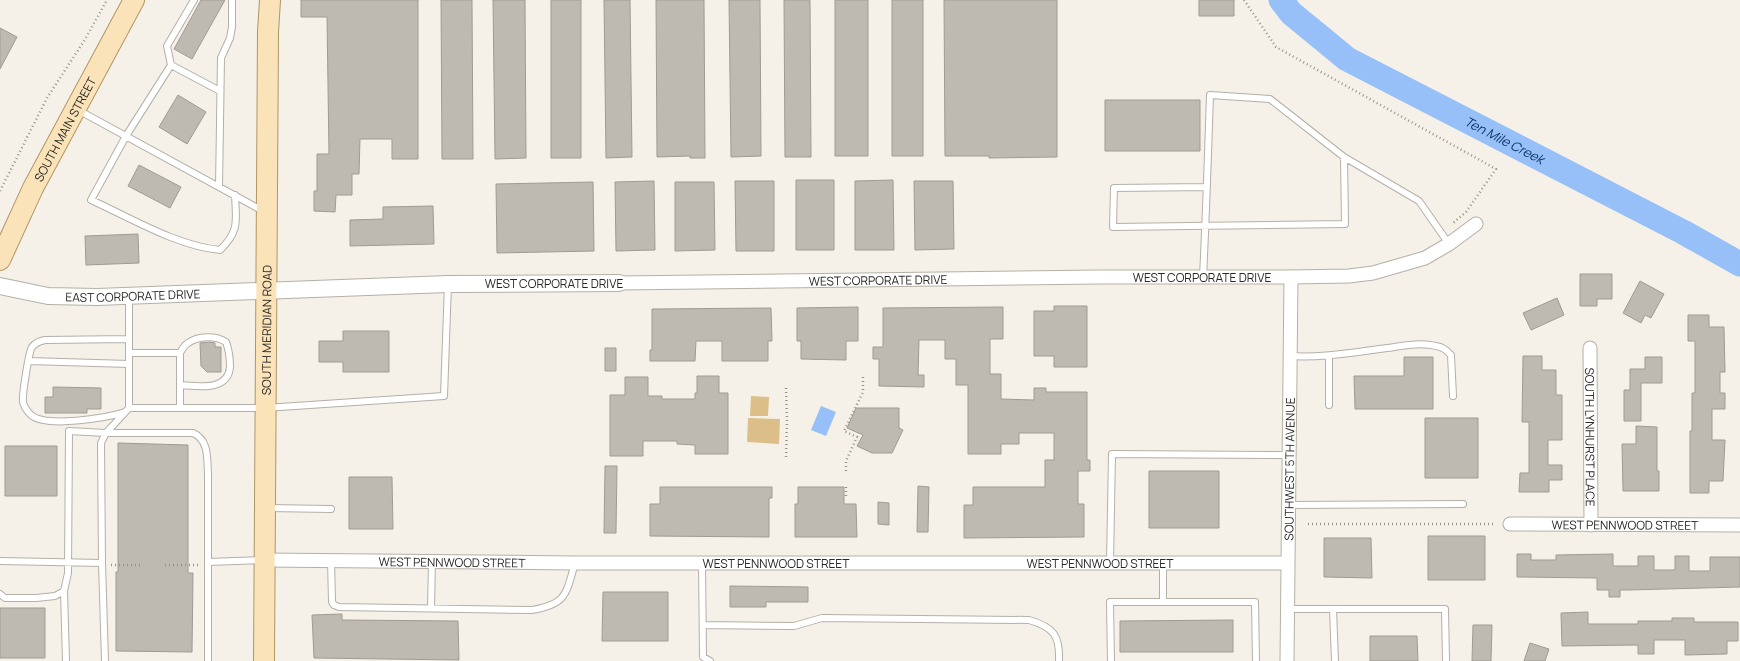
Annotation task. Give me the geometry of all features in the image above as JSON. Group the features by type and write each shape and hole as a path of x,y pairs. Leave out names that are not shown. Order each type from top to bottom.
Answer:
{"main road":[{"name":"SOUTH MERIDIAN ROAD","path":"264,661 268,32 270,0"},
{"name":"SOUTH MAIN STREET","path":"0,260 33,188 130,2"}],"street":[{"name":"WEST CORPORATE DRIVE","path":"267,291 448,284 1349,276 1374,273 1425,258 1449,244 1476,224"},
{"name":"SOUTHWEST 5TH AVENUE","path":"1287,661 1291,277"},
{"name":"EAST CORPORATE DRIVE","path":"0,286 48,296 129,296 267,291"},
{"name":"SOUTH LYNHURST PLACE","path":"1590,348 1591,525"},
{"name":"WEST PENNWOOD STREET","path":"1510,524 1740,525"},
{"name":"WEST PENNWOOD STREET","path":"265,560 575,563 1287,563"}],"lane":[{"path":"194,0 167,46 171,65 126,136 91,200 172,237 220,250 228,243 237,224 235,195"},
{"path":"219,187 221,58 230,38 232,27 232,0"},
{"path":"171,65 220,91"},
{"path":"1203,277 1210,95 1270,99 1344,157 1419,200 1449,244"},
{"path":"75,108 267,213"},
{"path":"1207,187 1114,188 1113,227 1345,224 1344,157"},
{"path":"129,339 42,341 31,348 23,400 27,411 32,416 55,421 83,420 110,416 128,410 180,408 265,408 444,396 448,284"},
{"path":"105,661 102,564 101,443 106,433 128,410 129,296"},
{"path":"180,385 209,386 220,383 228,376 230,353 226,342 214,338 199,338 186,343 180,353 180,385 180,408"},
{"path":"1290,356 1329,356 1408,345 1434,345 1444,348 1451,355 1453,396"},
{"path":"129,352 180,353"},
{"path":"1329,356 1329,405"},
{"path":"29,362 129,364"},
{"path":"66,661 64,591 67,580 68,563 69,431 106,433 193,433 200,436 205,442 208,473 208,661"},
{"path":"1110,563 1112,454 1289,455"},
{"path":"1288,505 1463,504"},
{"path":"265,508 331,509"},
{"path":"208,563 265,560"},
{"path":"331,560 332,602 334,606 532,610 556,604 562,598 568,588 575,563"},
{"path":"0,561 102,564"},
{"path":"431,608 432,561"},
{"path":"702,563 703,656 710,661"},
{"path":"1163,563 1163,602"},
{"path":"0,594 5,598 36,598 55,596 64,591"},
{"path":"1111,661 1110,602 1255,602 1256,661"},
{"path":"1287,609 1445,609 1446,661"},
{"path":"1333,609 1335,661"},
{"path":"703,625 794,626 822,618 1030,620 1042,624 1053,633 1060,646 1059,661"}],"path":[{"path":"0,191 48,98 84,41 107,0"},
{"path":"1244,0 1276,47 1496,169 1466,212 1453,223"},
{"path":"846,471 846,461 857,437 844,431 863,392 863,376"},
{"path":"786,388 786,459"},
{"path":"846,487 846,498"},
{"path":"1308,524 1495,524"},
{"path":"165,565 208,563"},
{"path":"102,564 142,565"}],"shaded area":[{"path":"751,396 769,397 768,416 750,416"},
{"path":"748,418 780,419 779,444 747,442"}],"water":[{"path":"821,406 836,412 826,436 811,430"}],"building":[{"path":"201,0 225,0 192,59 174,49"},
{"path":"301,0 418,0 418,159 392,159 392,139 360,139 359,174 352,174 352,195 336,195 335,212 314,211 314,191 317,191 317,154 329,154 327,17 301,17"},
{"path":"441,0 472,0 473,159 442,159"},
{"path":"493,0 525,0 526,158 495,159"},
{"path":"551,0 581,0 581,158 551,158"},
{"path":"604,0 630,0 632,157 606,158"},
{"path":"656,0 704,0 705,158 690,158 690,156 657,157"},
{"path":"729,0 760,0 761,156 731,157"},
{"path":"784,0 810,0 811,157 785,157"},
{"path":"835,0 868,0 868,156 835,156"},
{"path":"892,0 923,0 923,156 892,156"},
{"path":"944,0 1057,0 1057,157 989,158 989,156 945,156"},
{"path":"1199,0 1234,0 1234,16 1199,16"},
{"path":"0,28 17,37 0,69"},
{"path":"178,95 206,112 187,144 159,127"},
{"path":"1105,100 1200,100 1200,151 1105,151"},
{"path":"139,165 181,187 170,208 128,186"},
{"path":"796,180 834,180 834,250 796,250"},
{"path":"893,180 894,250 855,250 855,181"},
{"path":"654,181 655,250 616,251 615,182"},
{"path":"735,181 774,181 774,251 736,251"},
{"path":"914,181 953,181 954,249 915,250"},
{"path":"593,182 594,251 497,253 496,184"},
{"path":"675,182 714,182 715,250 675,251"},
{"path":"433,206 434,244 350,246 350,220 383,219 383,207"},
{"path":"138,234 139,263 86,265 85,236"},
{"path":"1580,274 1612,274 1612,299 1597,299 1597,306 1580,306"},
{"path":"1640,281 1664,294 1651,318 1645,315 1641,323 1623,313"},
{"path":"1557,298 1564,315 1531,330 1523,313"},
{"path":"1054,306 1087,306 1087,367 1054,367 1054,356 1034,356 1034,311 1054,311"},
{"path":"858,307 858,341 846,341 846,360 801,359 801,341 797,341 797,308"},
{"path":"1003,307 1003,339 990,339 990,374 1001,374 1001,399 1034,400 1034,388 1046,388 1046,392 1087,392 1087,460 1090,460 1090,471 1078,471 1078,504 1084,504 1084,537 964,538 964,505 973,505 973,487 1045,487 1045,460 1054,460 1054,433 1019,433 1019,444 1001,444 1001,454 968,454 968,385 956,385 956,359 945,359 945,340 919,340 918,375 924,375 924,387 879,386 879,359 873,359 873,347 883,347 883,308"},
{"path":"771,308 772,341 768,341 768,361 722,361 722,341 696,341 695,361 650,361 650,350 652,350 652,309"},
{"path":"1688,315 1709,315 1709,327 1724,327 1725,372 1720,372 1720,393 1725,393 1725,409 1712,409 1712,440 1725,440 1723,481 1709,481 1709,493 1690,493 1690,431 1692,431 1692,393 1695,393 1695,341 1688,341"},
{"path":"343,331 389,331 389,372 343,372 343,362 319,362 319,341 343,341"},
{"path":"200,343 215,343 215,347 221,347 221,372 207,372 201,366"},
{"path":"605,348 616,348 616,371 605,371"},
{"path":"1523,356 1542,356 1542,370 1556,370 1556,395 1562,395 1562,440 1548,440 1548,465 1562,465 1562,480 1549,480 1549,492 1519,492 1520,473 1529,473 1529,422 1522,422"},
{"path":"1404,357 1433,357 1433,409 1355,409 1354,376 1404,376"},
{"path":"1645,357 1662,357 1662,383 1641,383 1641,421 1624,421 1624,390 1630,390 1630,369 1645,369"},
{"path":"697,376 719,376 719,393 728,393 728,454 695,454 695,445 677,444 677,441 643,441 643,456 610,456 610,395 625,395 625,377 648,377 648,396 662,396 662,399 695,399 695,393 697,393"},
{"path":"53,387 101,388 101,409 87,409 87,413 45,413 45,397 53,397"},
{"path":"856,408 899,408 899,428 903,430 892,453 872,453 857,446 863,435 847,428"},
{"path":"1425,418 1478,418 1478,478 1425,478"},
{"path":"1636,426 1657,427 1657,471 1659,471 1659,491 1623,491 1622,444 1636,444"},
{"path":"118,443 188,445 188,573 193,573 192,652 116,651 116,572 118,572"},
{"path":"5,446 57,446 57,496 5,496"},
{"path":"605,466 617,466 616,533 604,533"},
{"path":"1149,471 1219,471 1219,528 1149,528"},
{"path":"349,477 392,477 393,529 349,529"},
{"path":"918,486 929,487 928,532 917,532"},
{"path":"660,487 772,487 772,498 769,498 769,537 650,536 650,504 660,504"},
{"path":"798,487 844,487 844,504 856,504 857,537 795,537 795,504 798,504"},
{"path":"878,502 889,503 889,525 878,524"},
{"path":"1428,536 1485,536 1485,580 1428,580"},
{"path":"1324,538 1371,538 1372,578 1324,577"},
{"path":"1517,554 1531,554 1531,560 1556,560 1556,555 1613,554 1613,566 1638,566 1638,556 1654,556 1654,570 1675,570 1675,556 1689,556 1689,571 1710,571 1710,557 1740,557 1740,587 1620,590 1620,597 1609,597 1609,590 1597,590 1597,578 1517,577"},
{"path":"730,586 808,587 808,602 766,602 766,607 730,607"},
{"path":"603,592 668,592 668,641 602,641"},
{"path":"0,608 45,608 45,658 0,658"},
{"path":"1588,612 1588,624 1638,624 1638,621 1672,621 1672,618 1694,618 1694,622 1738,622 1738,641 1727,641 1727,654 1685,655 1685,640 1654,640 1654,654 1638,654 1638,645 1562,646 1561,613"},
{"path":"342,614 342,620 458,621 459,660 314,658 312,615"},
{"path":"1233,620 1233,652 1120,652 1120,621"},
{"path":"1473,625 1492,625 1491,661 1472,661"},
{"path":"1370,636 1417,636 1418,661 1370,661"},
{"path":"1530,643 1549,649 1545,661 1524,661"}],"waterway":[{"name":"Ten Mile Creek","path":"1281,0 1291,13 1347,59 1683,232 1740,264"}]}
